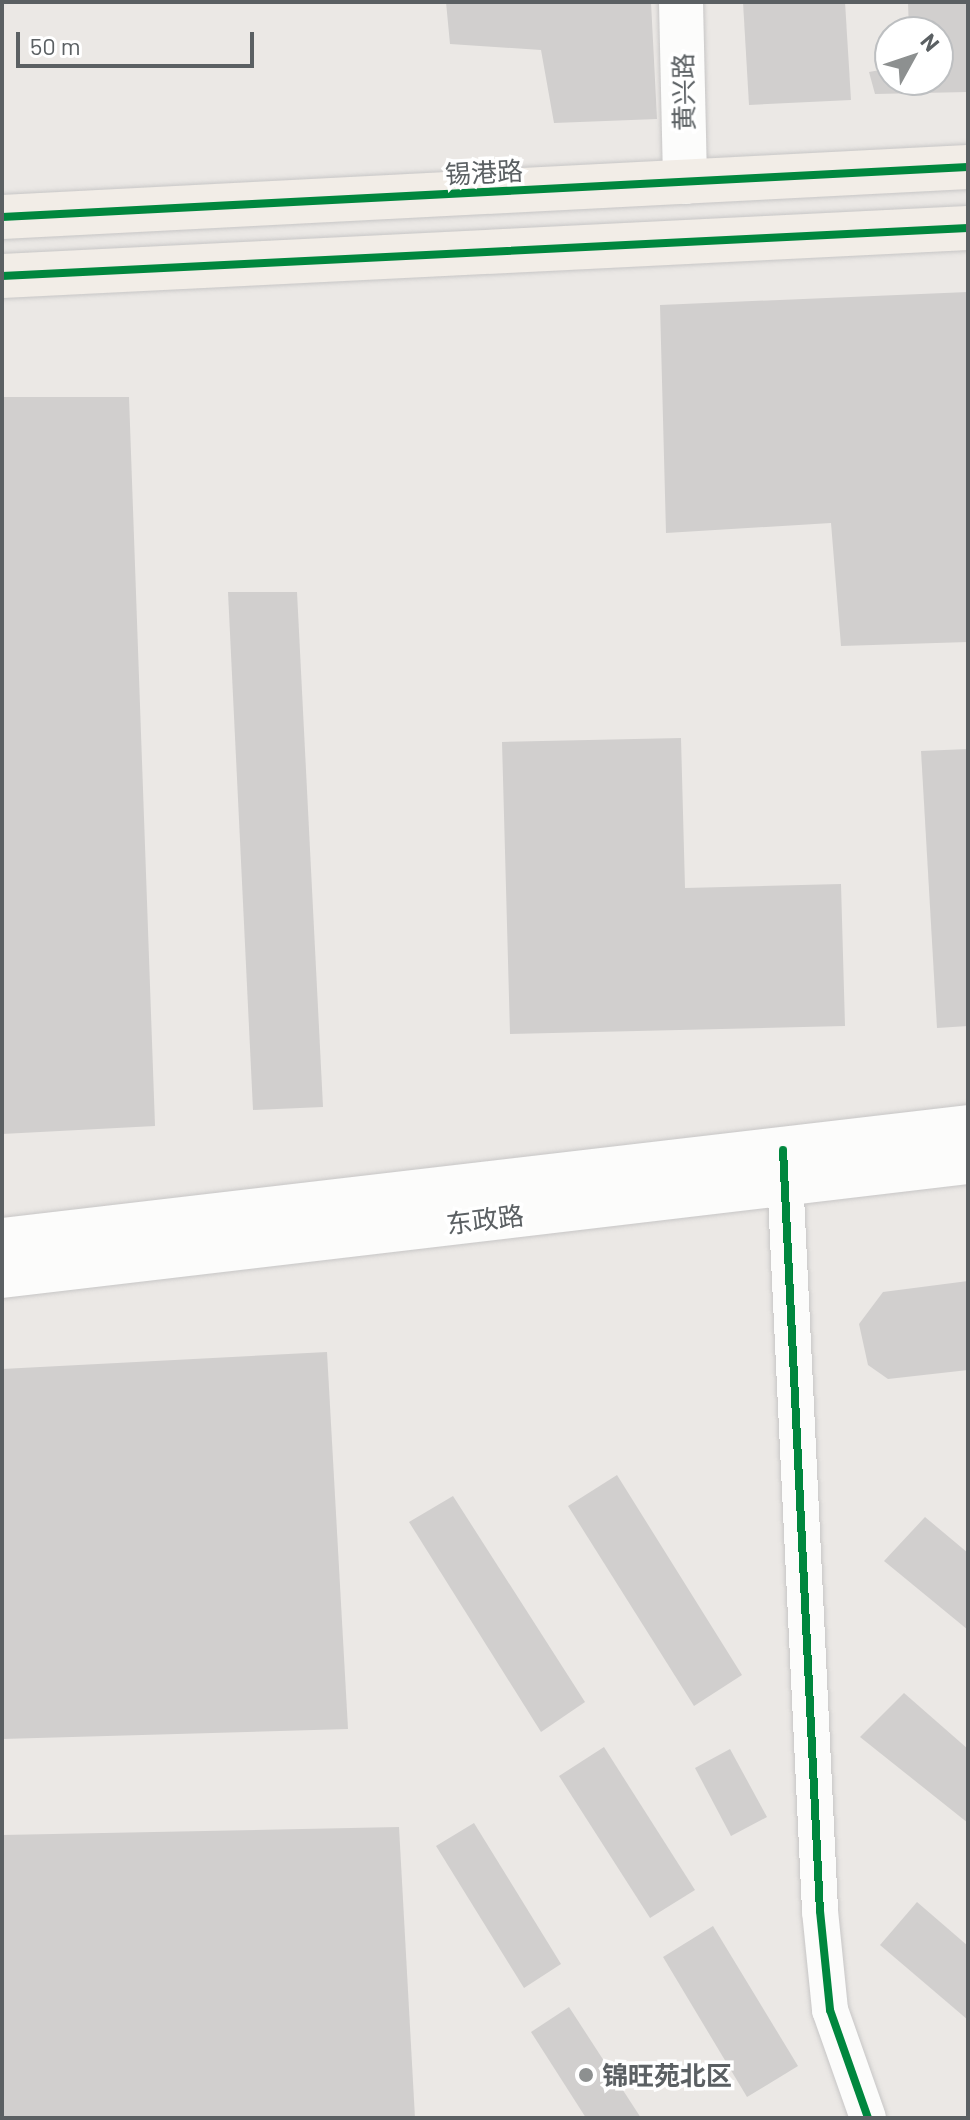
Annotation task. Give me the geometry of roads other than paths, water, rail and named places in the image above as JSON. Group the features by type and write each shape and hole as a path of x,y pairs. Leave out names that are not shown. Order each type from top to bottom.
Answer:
{"main road":[{"name":"黄兴路","path":"681,2 685,182"},
{"name":"锡港路","path":"2,217 968,167"},
{"path":"2,276 968,228"},
{"name":"东政路","path":"2,1276 785,1167 968,1127"},
{"name":"东政路","path":"2,1240 785,1167 968,1162"}],"street":[{"path":"785,1167 820,1911 830,2010 868,2118"}],"place":[{"name":"锦旺苑北区","path":"586,2075"}]}
